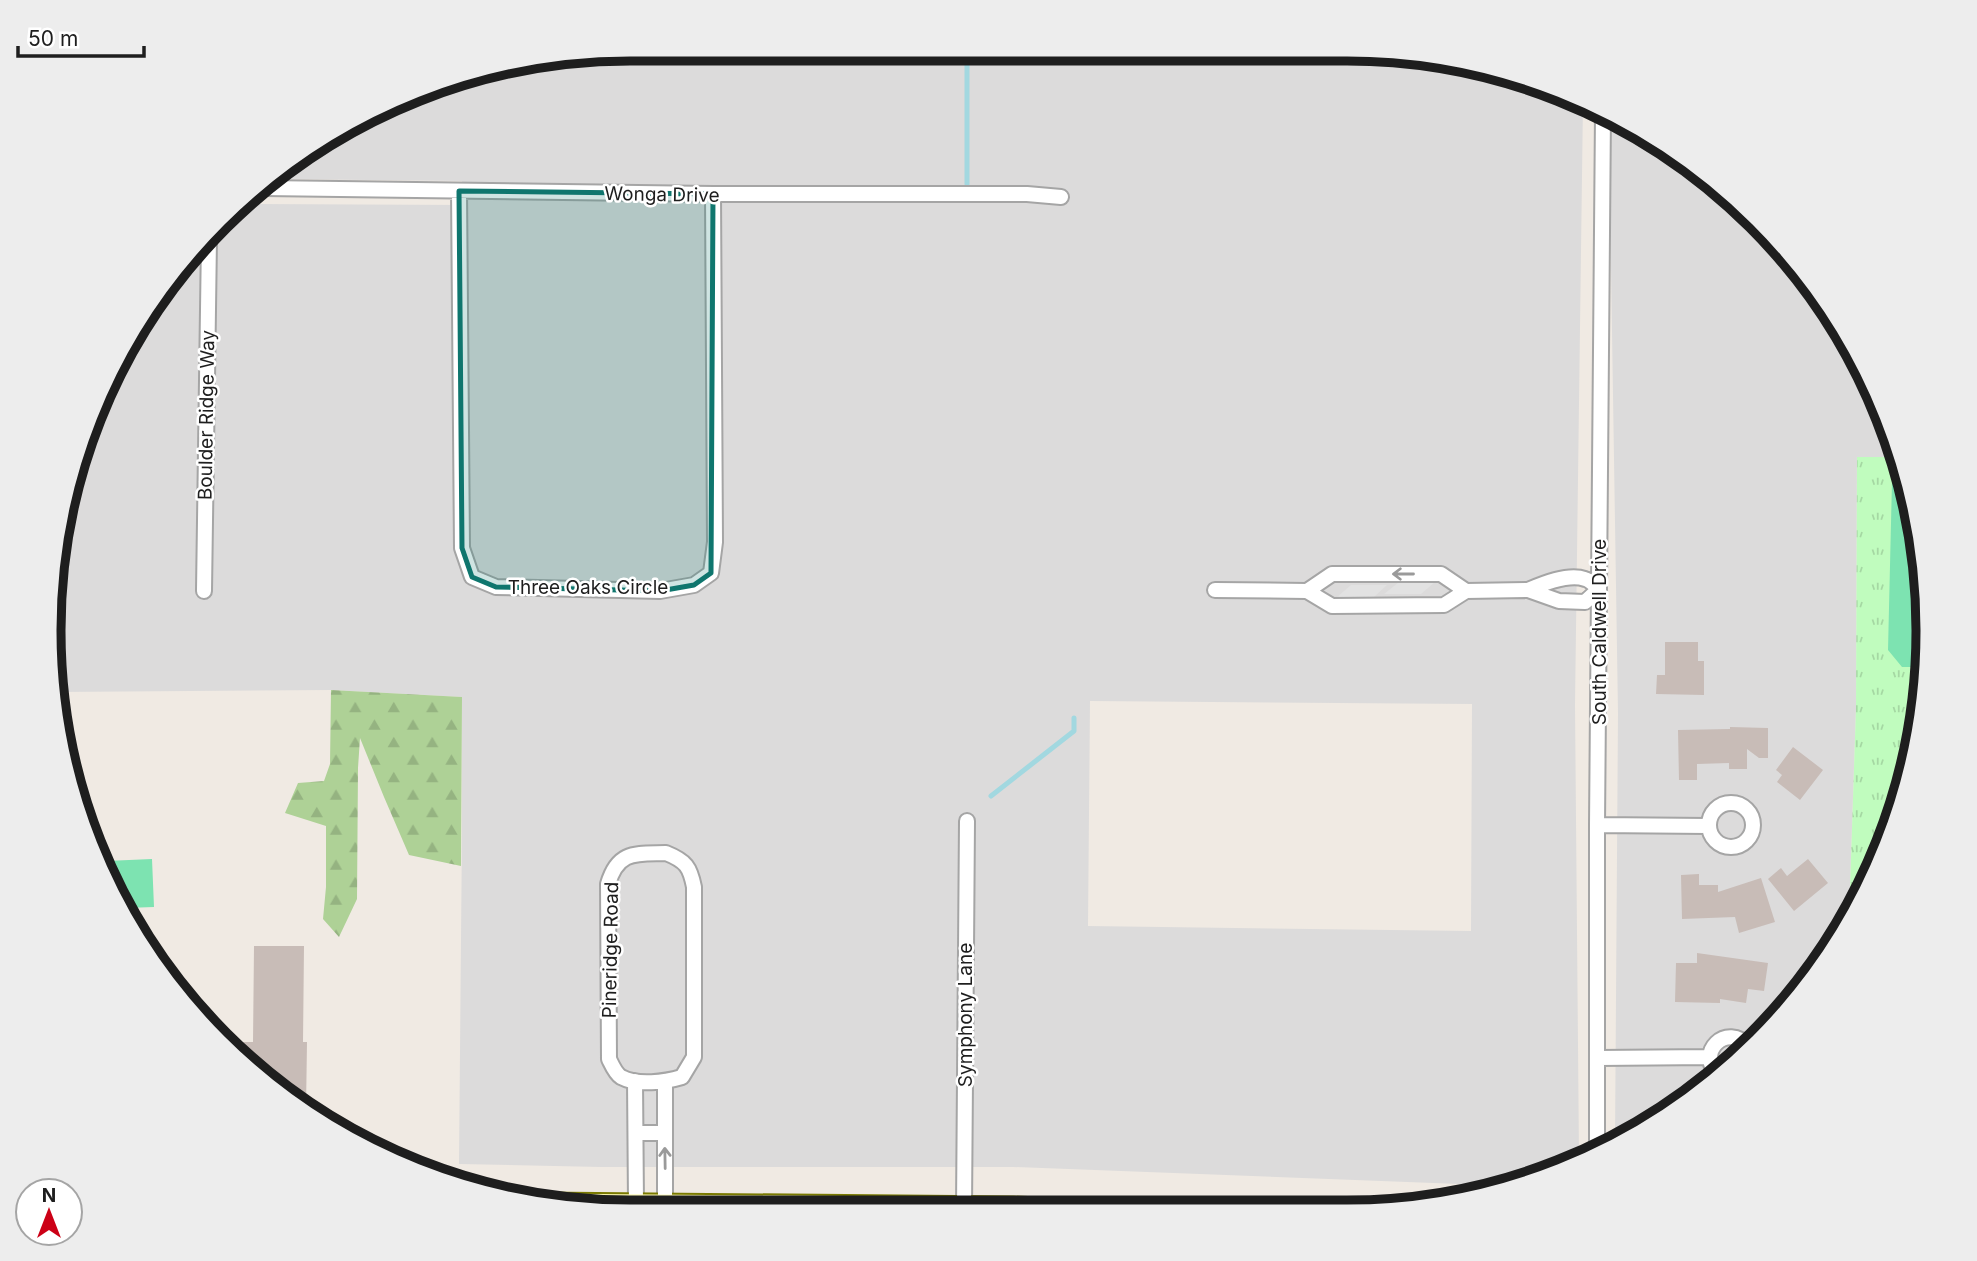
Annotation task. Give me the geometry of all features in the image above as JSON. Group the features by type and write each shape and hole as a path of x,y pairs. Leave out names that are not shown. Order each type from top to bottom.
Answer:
{"street":[{"name":"South Caldwell Drive","path":"1597,1141 1597,825 1604,123"},
{"name":"Wonga Drive","path":"273,188 713,194 1027,194 1061,197"},
{"name":"Three Oaks Circle","path":"458,191 462,548 472,577 496,587 660,591 694,585 711,573 715,542 713,194"},
{"name":"Boulder Ridge Way","path":"204,591 209,249"},
{"path":"1215,590 1307,590 1332,574 1441,574 1466,590 1528,590 1559,601 1585,602 1600,589 1584,579 1560,579 1528,590"},
{"path":"1559,601 1560,579"},
{"path":"1307,590 1332,606 1444,605 1466,590"},
{"name":"Symphony Lane","path":"964,1200 967,821"},
{"path":"1597,825 1708,826"},
{"name":"Pineridge Road","path":"635,1081 619,1076 609,1059 608,884 612,869 631,854 666,853 678,858 690,869 694,887 695,1041 694,1057 689,1068 682,1077 666,1081"},
{"path":"1711,1067 1710,1057 1714,1045 1726,1037 1741,1040"},
{"path":"1598,1058 1710,1057"},
{"path":"636,1200 635,1081 666,1081 665,1200"},
{"path":"636,1133 664,1133"}],"highlighted area":[{"path":"459,191 713,194 711,573 694,585 660,591 496,587 472,577 462,548"}],"shaded area":[{"path":"593,62 1384,62 1458,72 1494,81 1529,91 1583,113 1575,705 1579,1149 1529,1170 1476,1185 1013,1167 601,1167 459,1164 462,697 331,690 65,692 61,630 62,593 72,519 91,448 120,379 138,346 157,314 203,255 254,204 464,205 462,181 284,179 314,157 379,120 448,91 519,72","holes":["1090,701 1472,704 1471,931 1088,926"]},
{"path":"1611,127 1663,157 1693,179 1749,228 1774,255 1820,314 1839,346 1857,379 1889,457 1857,457 1856,708 1850,895 1820,947 1798,977 1749,1033 1693,1082 1663,1104 1615,1132 1618,713"},
{"path":"1399,582 1435,582 1421,594 1384,594"},
{"path":"1351,585 1387,585 1374,597 1337,597"}],"green space":[{"path":"1857,457 1889,457 1905,519 1911,556 1915,593 1915,668 1905,742 1886,813 1850,895 1856,708"},
{"path":"1892,481 1896,483 1911,556 1915,593 1915,667 1902,667 1888,650"},
{"path":"331,690 462,697 461,866 409,855 360,738 357,899 339,937 323,919 326,826 285,813 298,783 324,781 330,764"},
{"path":"152,859 154,907 134,908 111,861"}],"building":[{"path":"1665,642 1698,642 1698,661 1704,661 1704,695 1656,694 1657,675 1665,675"},
{"path":"1768,728 1768,758 1759,758 1747,749 1747,769 1729,769 1729,763 1697,764 1697,780 1679,780 1678,730"},
{"path":"1793,747 1823,770 1800,800 1777,782 1782,775 1776,770"},
{"path":"1808,859 1828,883 1794,911 1768,879 1781,868 1787,876"},
{"path":"1699,874 1699,885 1718,885 1718,892 1761,878 1775,922 1739,933 1735,917 1682,919 1681,875"},
{"path":"254,946 304,946 303,1042 307,1042 306,1098 238,1042 253,1042"},
{"path":"1697,953 1768,963 1764,991 1748,989 1746,1003 1720,999 1720,1003 1675,1002 1676,963 1697,963"}],"waterway":[{"path":"967,61 967,184"},
{"path":"991,796 1074,731 1074,718"}]}
